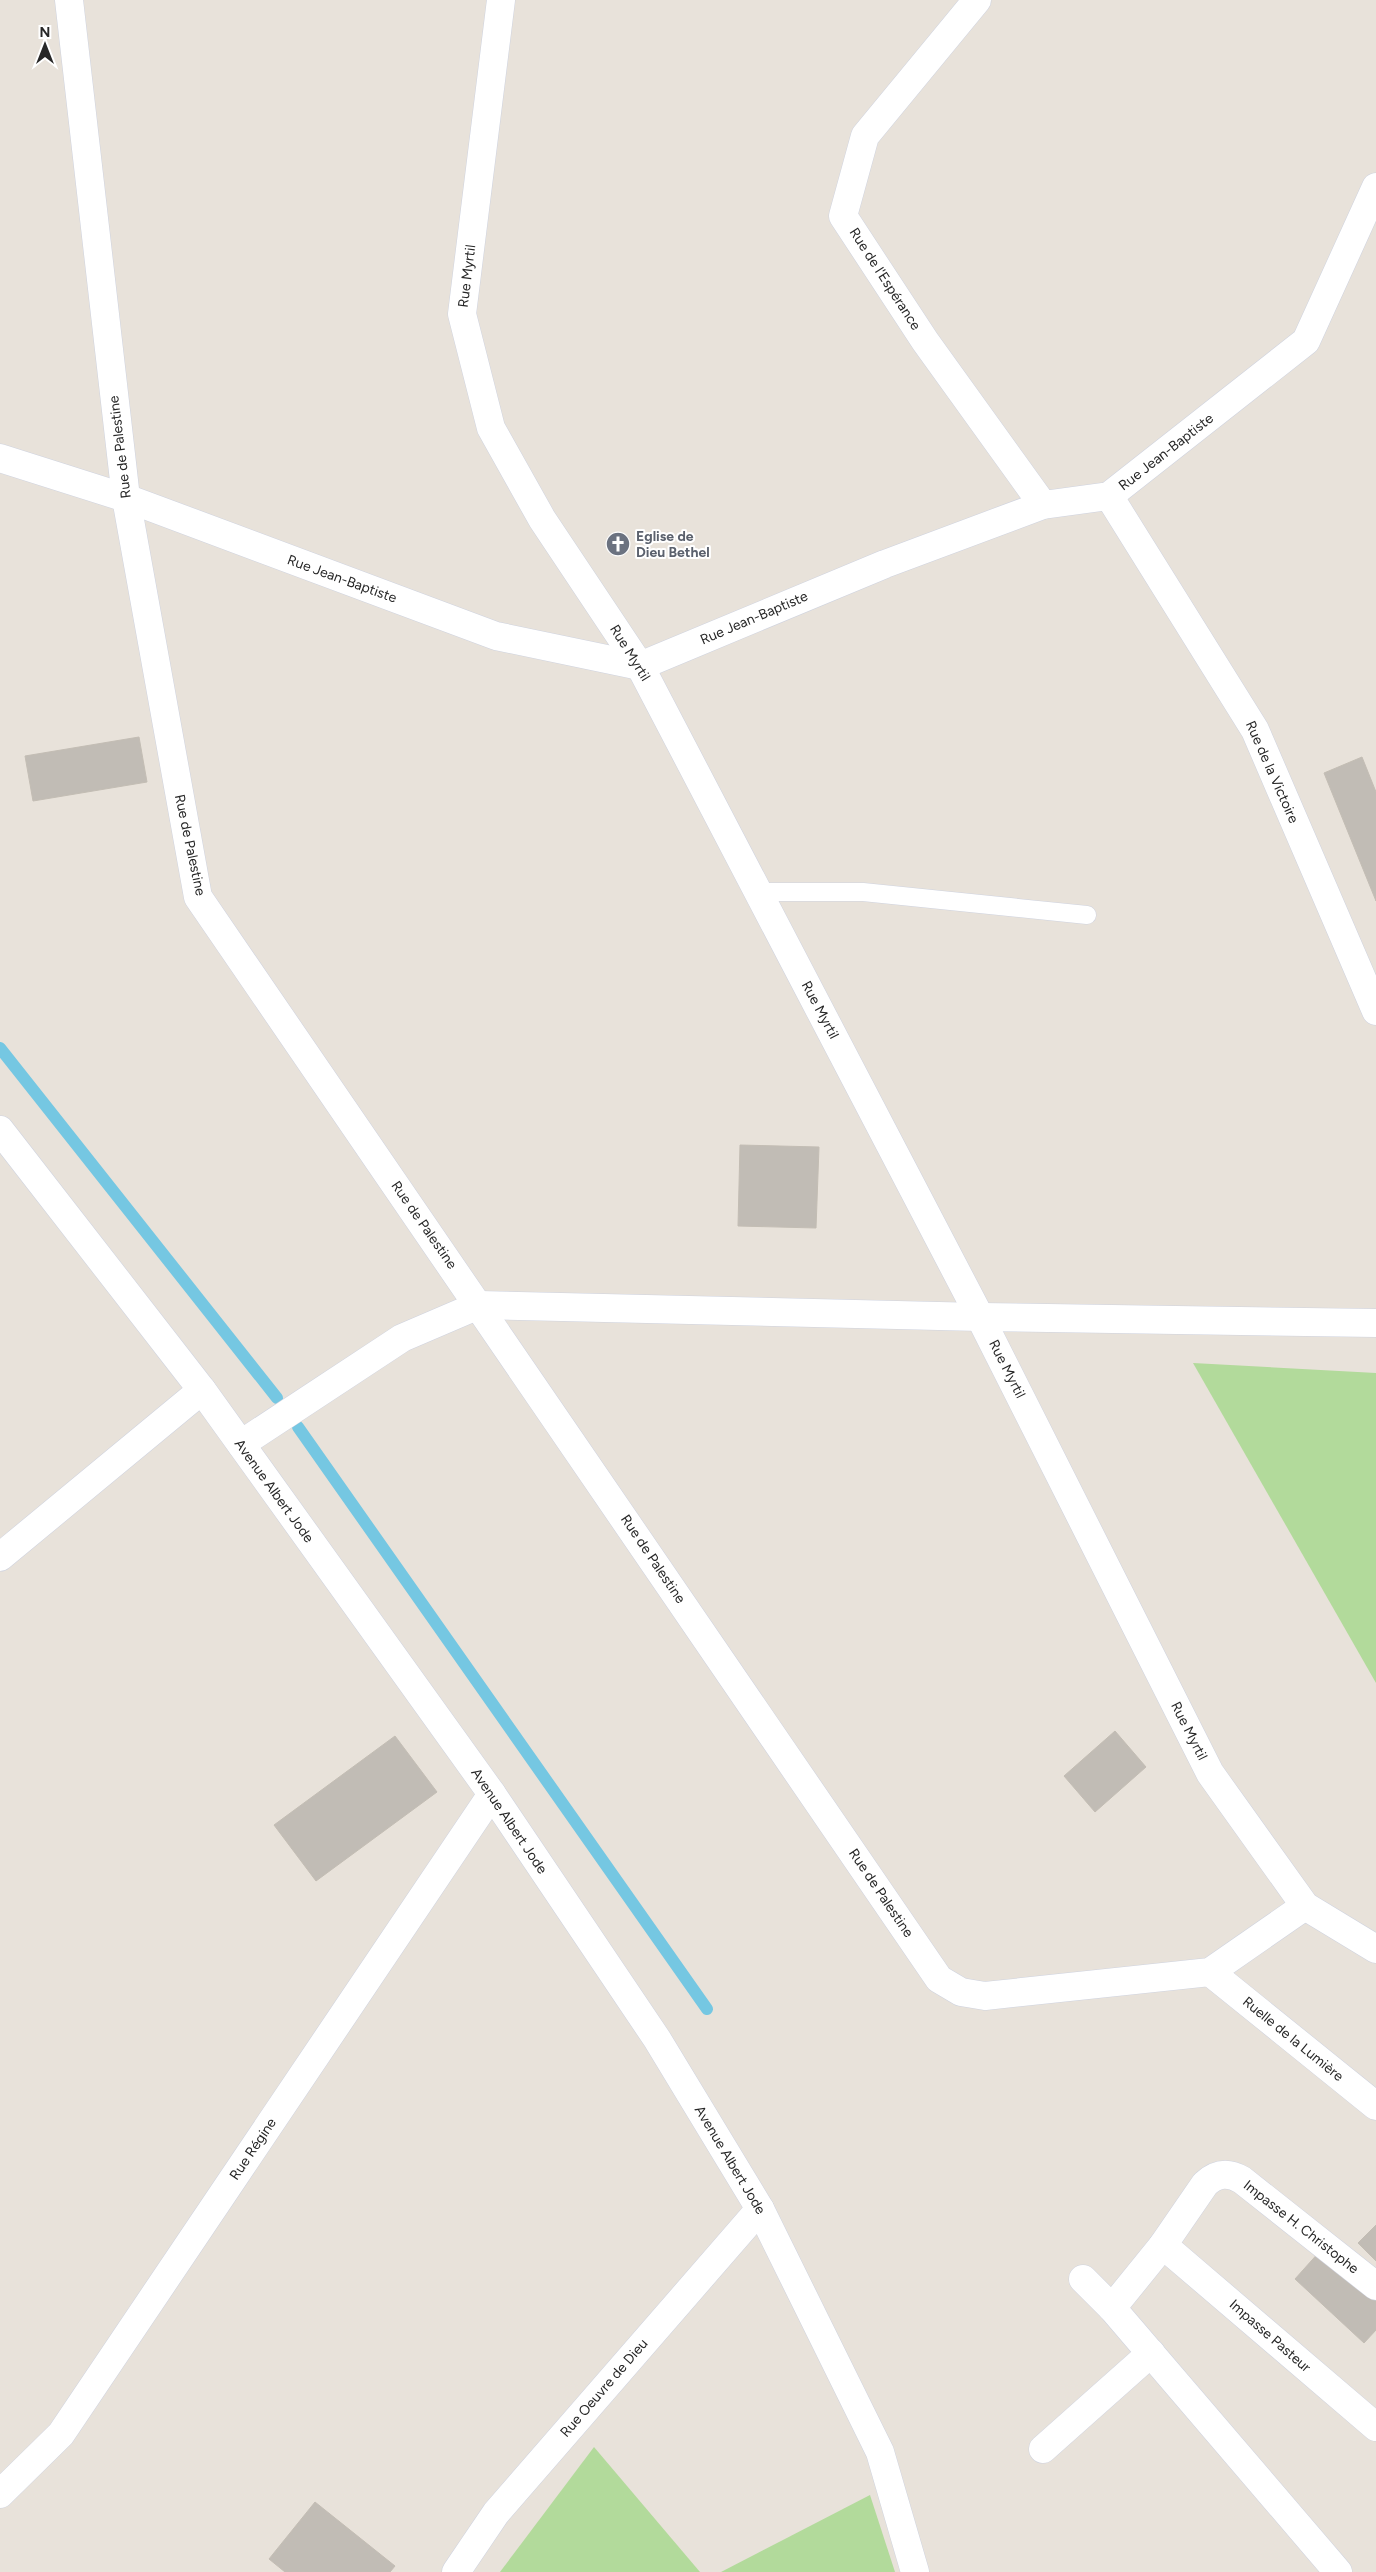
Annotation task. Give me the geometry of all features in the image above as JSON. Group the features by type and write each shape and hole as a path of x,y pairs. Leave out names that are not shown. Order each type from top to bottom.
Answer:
{"street":[{"name":"Rue de Palestine","path":"69,0 126,498 198,897 940,1979 962,1992 985,1996 1210,1972 1305,1906"},
{"name":"Rue Myrtil","path":"501,0 462,314 491,428 542,519 640,666 980,1317 1210,1773 1305,1906 1376,1949"},
{"name":"Rue de l'Espérance","path":"978,0 865,136 843,216 925,342 1042,505"},
{"name":"Rue Jean-Baptiste","path":"0,458 126,498 496,636 640,666 885,564 1042,505 1109,496 1306,342 1376,187"},
{"name":"Rue de la Victoire","path":"1109,496 1255,730 1376,1011"},
{"name":"Avenue Albert Jode","path":"0,1130 202,1390 241,1444 492,1794 657,2040 760,2209 880,2452 915,2572"},
{"path":"241,1444 402,1338 479,1305 980,1317 1376,1323"},
{"path":"0,1557 202,1390"},
{"name":"Rue Régine","path":"0,2494 61,2434 492,1794"},
{"name":"Ruelle de la Lumière","path":"1210,1972 1376,2106"},
{"name":"Impasse H. Christophe","path":"1163,2245 1205,2184 1213,2177 1222,2174 1233,2175 1242,2180 1376,2286"},
{"name":"Rue Oeuvre de Dieu","path":"456,2572 496,2513 760,2209"},
{"path":"1112,2308 1163,2245"},
{"name":"Impasse Pasteur","path":"1163,2245 1376,2427"},
{"path":"1083,2279 1112,2308 1338,2572"},
{"path":"1043,2449 1151,2353"}],"lane":[{"path":"757,892 863,892 1087,915"}],"green space":[{"path":"1193,1363 1376,1373 1376,1683"},
{"path":"594,2447 700,2572 500,2572"},
{"path":"870,2495 895,2572 721,2572"}],"building":[{"path":"139,737 147,782 33,801 25,756"},
{"path":"1362,757 1376,792 1376,901 1324,773"},
{"path":"740,1145 819,1147 816,1228 738,1226"},
{"path":"1115,1731 1146,1767 1095,1812 1064,1776"},
{"path":"395,1736 437,1792 316,1881 274,1825"},
{"path":"1376,2225 1376,2261 1358,2243"},
{"path":"1321,2250 1376,2300 1376,2330 1364,2343 1295,2279"},
{"path":"315,2502 395,2566 390,2572 285,2572 269,2559"}],"waterway":[{"path":"0,1048 277,1398"},
{"path":"298,1427 707,2009"}],"place":[{"name":"Eglise de Dieu Bethel","path":"618,544"}]}
